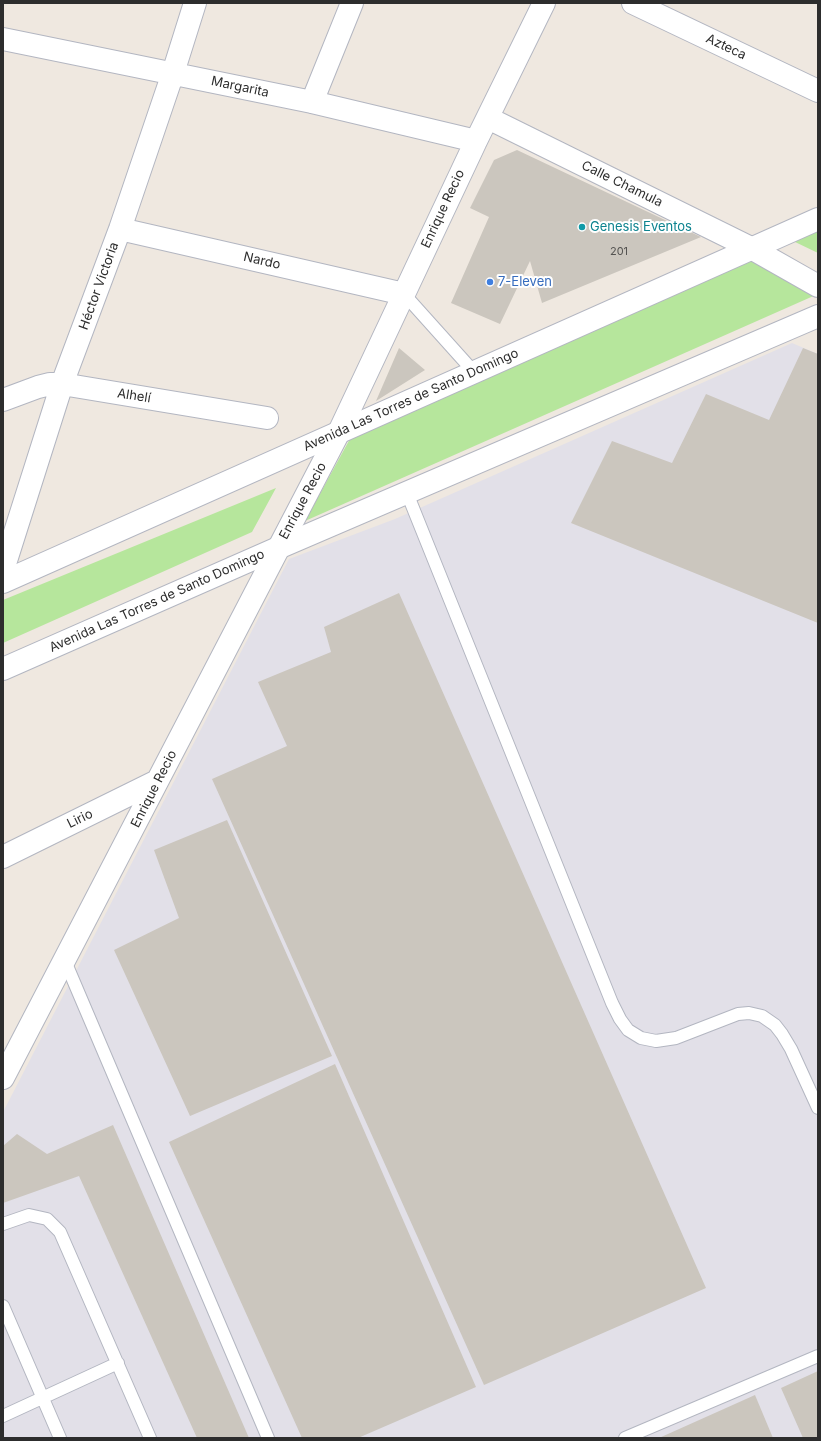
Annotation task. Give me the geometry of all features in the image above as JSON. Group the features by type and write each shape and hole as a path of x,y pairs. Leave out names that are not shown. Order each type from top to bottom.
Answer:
{"street":[{"name":"Héctor Victoria","path":"3,570 62,384 120,229 195,3"},
{"path":"312,102 352,3"},
{"name":"Enrique Recio","path":"3,1078 339,432 476,141 544,3"},
{"name":"Azteca","path":"633,3 818,91"},
{"name":"Margarita","path":"3,38 312,102 476,141"},
{"name":"Calle Chamula","path":"488,118 751,248 818,286"},
{"name":"Avenida Las Torres de Santo Domingo","path":"3,582 818,219"},
{"name":"Nardo","path":"120,229 404,294"},
{"name":"Avenida Las Torres de Santo Domingo","path":"3,669 278,548 818,316"},
{"name":"Alhelí","path":"3,400 38,387 50,384 62,384 267,418"},
{"name":"Lirio","path":"3,857 157,781"}],"lane":[{"path":"404,294 474,372"},
{"path":"406,493 612,1003 620,1019 628,1030 641,1038 656,1041 676,1038 738,1014 749,1013 762,1016 775,1025 782,1034 791,1049 818,1108"},
{"path":"65,961 268,1438"},
{"path":"3,1224 29,1215 47,1219 60,1232 150,1438"},
{"path":"3,1306 60,1438"},
{"path":"625,1438 818,1356"},
{"path":"3,1416 118,1363"}],"shaded area":[{"path":"792,343 818,354 818,1438 3,1438 3,1112 289,559 395,519"}],"green space":[{"path":"818,231 818,253 793,241"},
{"path":"755,255 818,294 305,521 351,437"},
{"path":"276,488 252,532 3,643 3,600"}],"building":[{"name":"Genesis Eventos","path":"517,150 701,237 542,303 530,261 500,324 451,303 489,217 470,208 494,160"},
{"path":"399,348 425,370 376,401"},
{"path":"803,348 818,354 818,623 571,523 612,441 672,463 706,394 769,420"},
{"path":"399,593 706,1288 484,1385 212,779 287,746 258,682 331,652 324,627"},
{"path":"227,820 332,1056 190,1116 114,950 179,918 154,850"},
{"path":"335,1064 476,1387 358,1438 302,1438 169,1142"},
{"path":"113,1125 249,1438 197,1438 79,1176 3,1203 3,1146 17,1134 47,1154"},
{"path":"818,1371 818,1438 803,1438 781,1388"},
{"path":"755,1395 773,1438 659,1438"}],"place":[{"name":"Genesis Eventos","path":"582,227"},
{"name":"7-Eleven","path":"490,282"}]}
